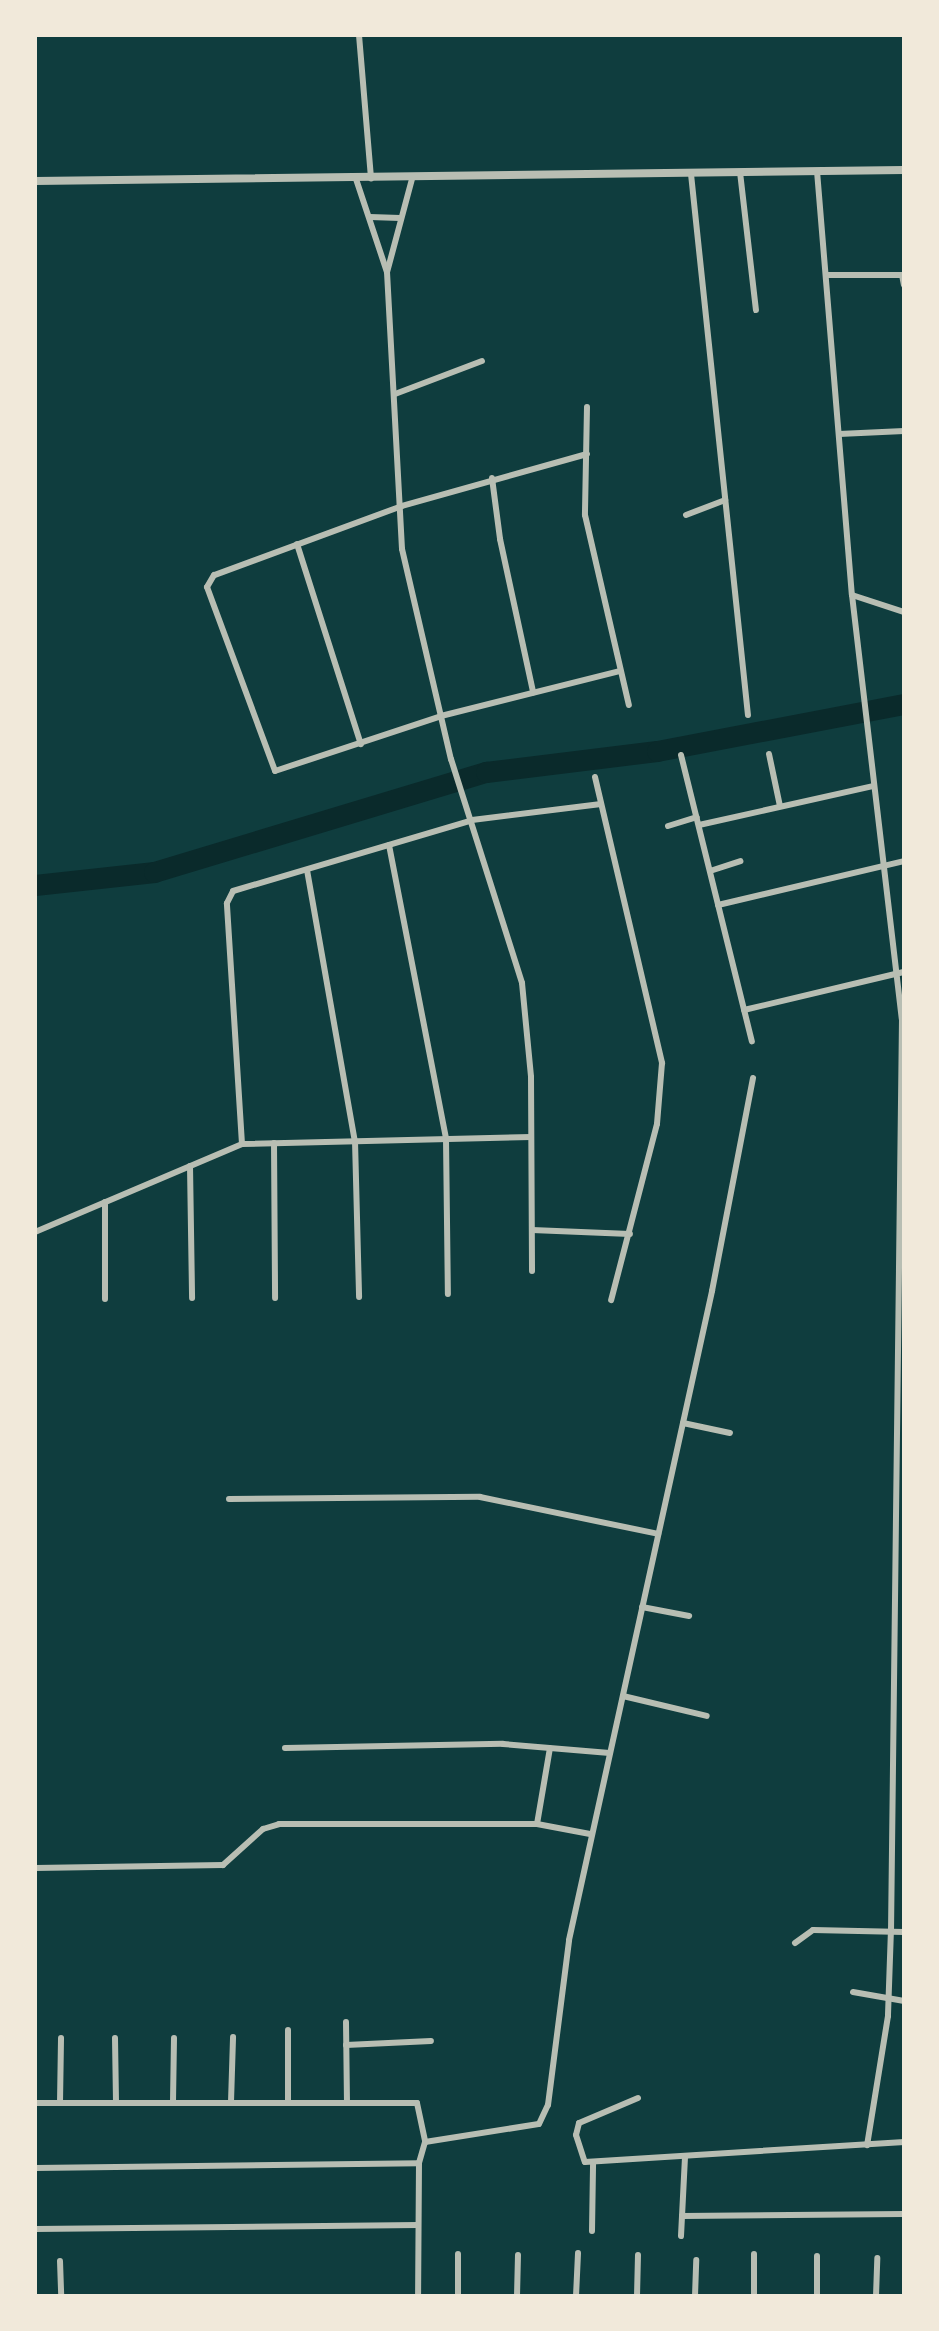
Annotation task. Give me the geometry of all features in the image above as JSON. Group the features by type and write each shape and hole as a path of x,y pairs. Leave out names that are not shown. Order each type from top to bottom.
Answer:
{"street":[{"path":"359,35 371,179"},
{"path":"35,181 412,179 904,170"},
{"path":"817,171 828,275 852,595 894,975 902,1019 889,1999 867,2145"},
{"path":"740,173 756,310"},
{"path":"691,174 719,406 724,500 748,715"},
{"path":"356,179 387,272 402,506 402,548 451,759 522,983 528,1028 532,1271"},
{"path":"387,272 412,179"},
{"path":"370,217 400,218"},
{"path":"828,275 903,275 904,285"},
{"path":"395,394 482,361"},
{"path":"587,407 585,515 629,705"},
{"path":"839,434 904,431"},
{"path":"587,454 492,478 402,506 214,575 207,586 272,768 279,772 441,716 620,671"},
{"path":"492,478 500,539 533,692"},
{"path":"686,515 724,500"},
{"path":"297,544 361,744"},
{"path":"852,595 904,612"},
{"path":"769,754 780,806"},
{"path":"681,755 751,1041"},
{"path":"595,777 662,1063 657,1124 611,1300"},
{"path":"668,826 873,786"},
{"path":"242,1144 229,896 471,820 601,804"},
{"path":"389,845 446,1139 448,1294"},
{"path":"710,871 740,861"},
{"path":"718,905 904,861"},
{"path":"307,870 355,1141 359,1297"},
{"path":"744,1010 904,972"},
{"path":"425,2142 539,2124 545,2114 567,1952 590,1834 683,1423 753,1078"},
{"path":"35,1232 242,1144 531,1136"},
{"path":"274,1143 275,1298"},
{"path":"190,1166 192,1298"},
{"path":"105,1202 105,1299"},
{"path":"532,1230 630,1234"},
{"path":"683,1423 730,1433"},
{"path":"229,1499 480,1497 658,1534"},
{"path":"642,1607 689,1616"},
{"path":"895,1611 904,1610"},
{"path":"623,1696 708,1716"},
{"path":"285,1748 550,1748 610,1753"},
{"path":"537,1824 550,1748"},
{"path":"35,1868 223,1865 263,1829 279,1824 537,1824 590,1834"},
{"path":"795,1943 813,1930 891,1929 904,1932"},
{"path":"853,1992 904,2001"},
{"path":"346,2022 347,2100"},
{"path":"288,2030 288,2101"},
{"path":"232,2102 233,2037"},
{"path":"60,2103 61,2038"},
{"path":"115,2038 116,2103"},
{"path":"173,2102 174,2038"},
{"path":"346,2045 431,2041"},
{"path":"638,2098 579,2123 576,2135 583,2158 593,2164 904,2142"},
{"path":"35,2104 347,2100 417,2104 425,2142 419,2163 418,2296"},
{"path":"681,2236 685,2156"},
{"path":"35,2168 419,2163"},
{"path":"592,2231 593,2164"},
{"path":"682,2216 904,2214"},
{"path":"35,2229 418,2225"},
{"path":"576,2296 578,2253"},
{"path":"458,2254 458,2296"},
{"path":"754,2254 754,2296"},
{"path":"517,2296 518,2255"},
{"path":"637,2296 638,2255"},
{"path":"817,2256 817,2296"},
{"path":"876,2296 877,2258"},
{"path":"695,2296 696,2260"},
{"path":"60,2261 61,2296"}],"waterway":[{"path":"35,885 154,872 486,772 657,751 904,704"}]}
